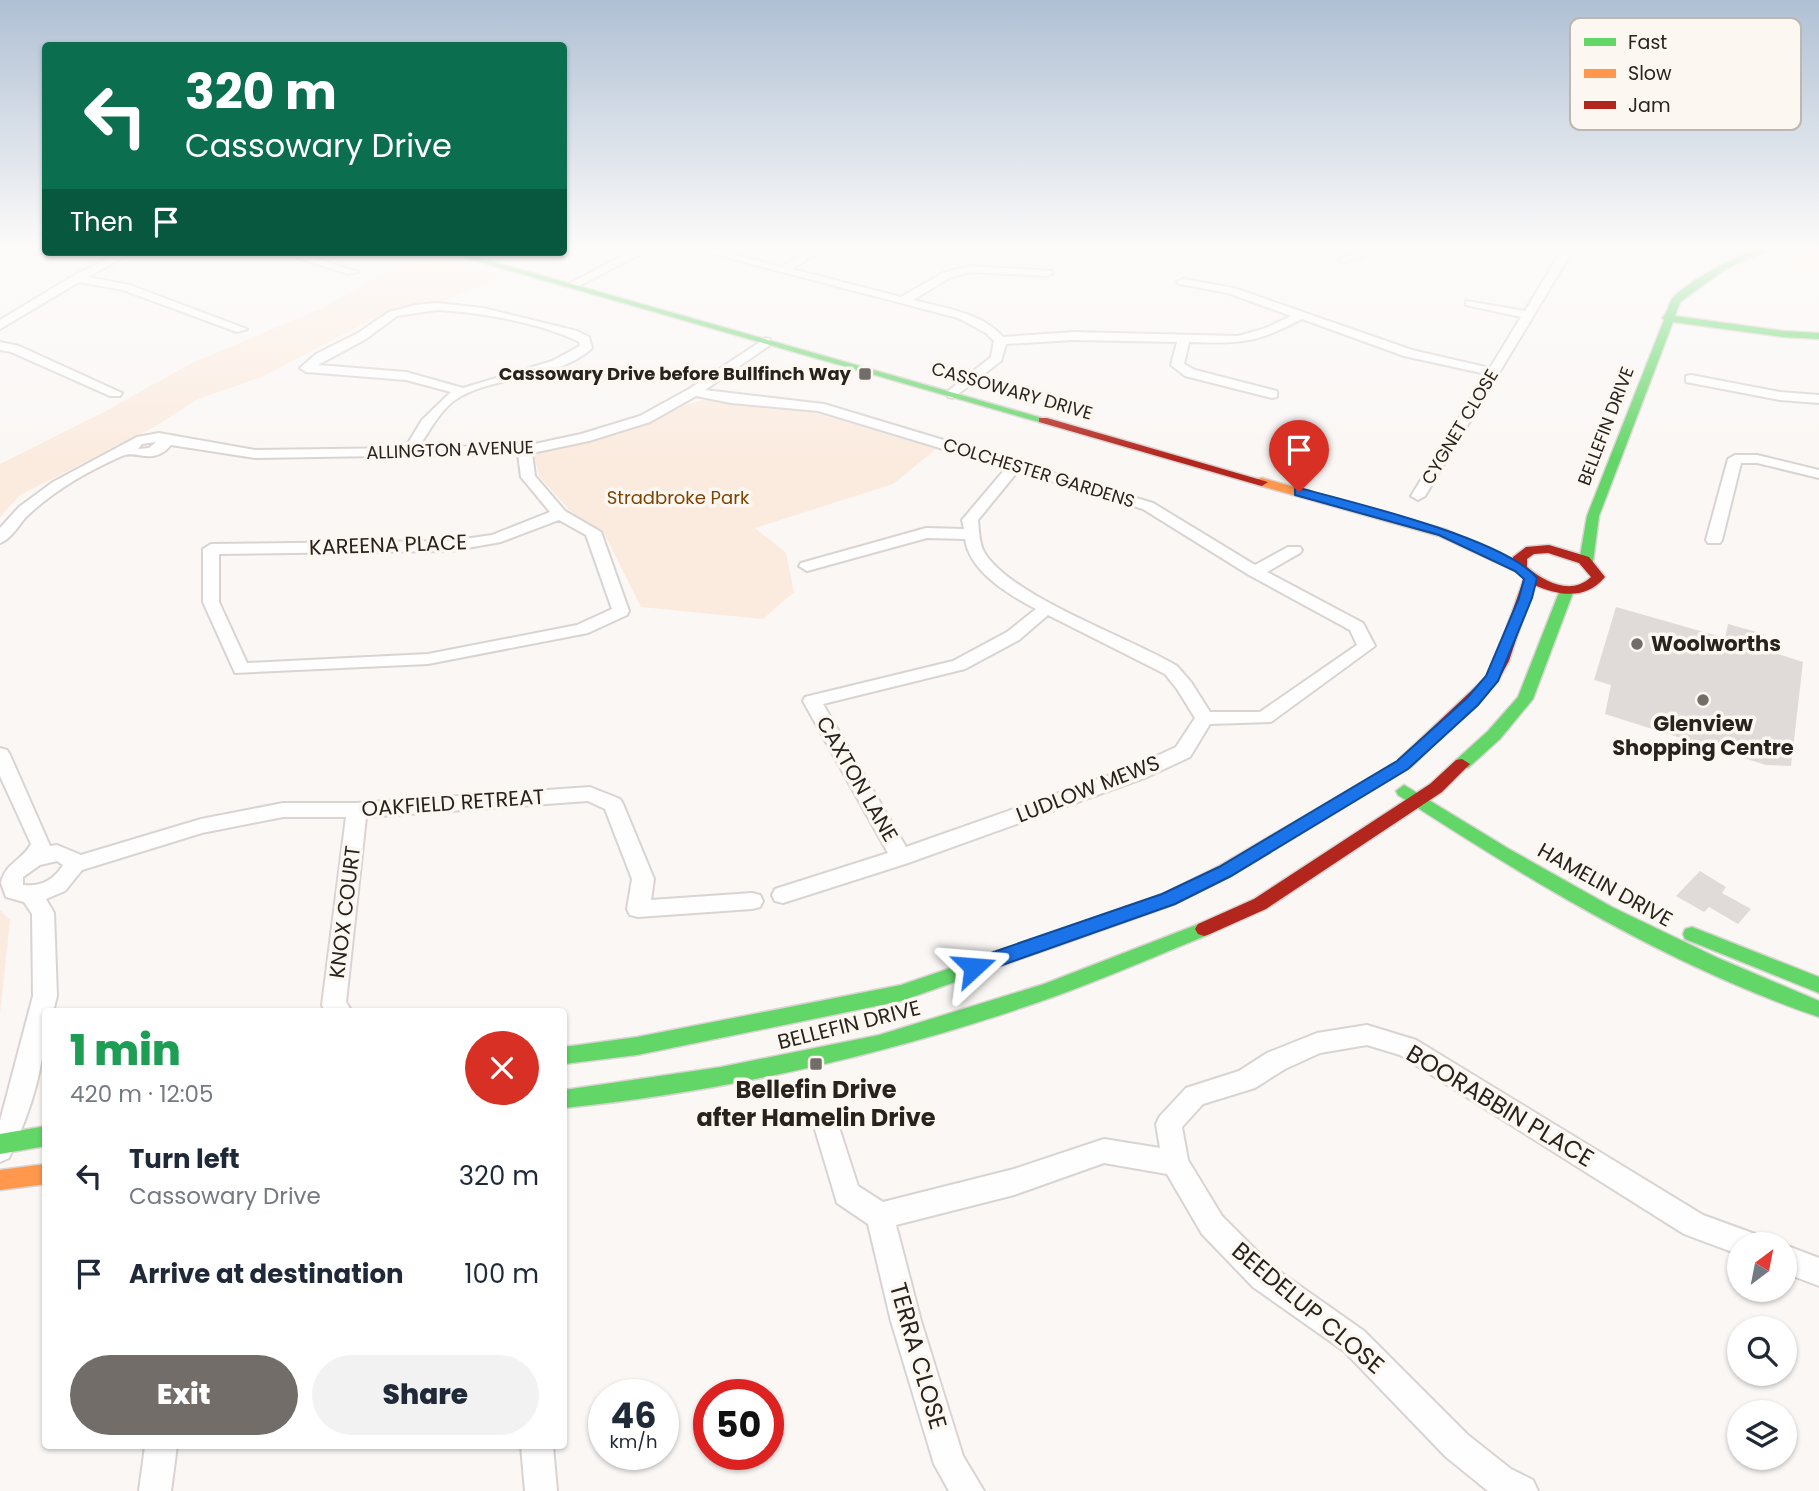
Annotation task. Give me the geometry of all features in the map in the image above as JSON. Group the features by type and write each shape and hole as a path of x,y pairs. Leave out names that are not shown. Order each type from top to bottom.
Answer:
{"main road":[{"name":"CASSOWARY DRIVE","path":"688,320 1443,533 1531,550 1560,541"},
{"name":"BELLEFIN DRIVE","path":"567,1056 637,1046 901,993 1169,899 1225,871 1383,776 1425,780 1494,735 1525,699 1567,590 1584,589 1594,584 1598,577 1594,567 1586,562 1592,516 1667,320"},
{"path":"1698,320 1764,332 1819,336"},
{"name":"BELLEFIN DRIVE","path":"1560,541 1592,516"},
{"name":"CASSOWARY DRIVE","path":"1443,533 1525,573 1541,584 1567,590"},
{"path":"1560,541 1566,552 1586,562"},
{"name":"BELLEFIN DRIVE","path":"567,1099 721,1076 879,1043 1048,991 1186,937 1260,904 1418,800 1425,780 1472,701 1493,678 1525,598 1525,573 1520,557 1531,550"},
{"name":"HAMELIN DRIVE","path":"1383,776 1549,880 1635,927 1723,971 1819,1009"},
{"name":"HAMELIN DRIVE","path":"1672,925 1718,947 1819,985"},
{"path":"1,1146 42,1137"},
{"path":"0,1181 42,1175"}],"street":[{"path":"216,320 242,329"},
{"path":"385,320 365,335 328,350 306,368 394,375 443,384 462,392"},
{"path":"409,452 435,414 451,397 556,363 586,348 585,340 573,334 513,320"},
{"path":"969,320 990,330 1000,341"},
{"path":"1000,341 1074,336 1238,340 1270,331 1292,320"},
{"path":"1314,320 1408,353 1493,372"},
{"name":"CYGNET CLOSE","path":"1418,496 1525,320"},
{"path":"1184,340 1177,365 1190,373 1272,394"},
{"path":"953,394 997,358 1000,341"},
{"name":"ALLINGTON AVENUE","path":"0,538 7,527 47,492 102,462 133,450 147,453 164,444 255,454 525,450 584,438 645,419 694,392 766,342"},
{"path":"0,346 15,349 115,393"},
{"path":"1691,379 1780,396 1819,399"},
{"name":"COLCHESTER GARDENS","path":"694,392 731,399 819,407 1148,506 1255,572 1357,627 1366,646 1264,718 1204,718"},
{"path":"525,450 528,477 560,514"},
{"path":"1714,540 1735,459 1757,459 1819,474"},
{"path":"1015,466 970,520 975,551 998,579 1048,607 1119,640 1174,672 1204,718"},
{"name":"KAREENA PLACE","path":"560,514 593,532 621,611 582,629 428,659 242,668 211,602 211,549 450,546 495,540 560,514"},
{"path":"807,566 926,533 972,534"},
{"path":"1255,572 1294,550"},
{"name":"CAXTON LANE","path":"901,857 812,701 959,665 1013,636 1048,607"},
{"name":"LUDLOW MEWS","path":"783,895 901,857 1151,767 1183,752 1204,718"},
{"path":"0,755 41,844 34,858"},
{"name":"OAKFIELD RETREAT","path":"74,864 201,826 283,810 357,810 590,794 613,804 643,879 638,909 752,901"},
{"name":"KNOX COURT","path":"337,1008 334,1005 357,810"},
{"path":"57,853 72,858 74,864 71,872 55,887 31,895 14,891 10,886 16,871 34,858 57,853"},
{"path":"31,895 43,913 45,996 42,1008"},
{"path":"1,1146 17,1112 42,1008"},
{"name":"BOORABBIN PLACE","path":"1246,1080 1276,1061 1317,1043 1367,1035 1407,1047 1694,1225 1727,1237"},
{"name":"BEEDELUP CLOSE","path":"1246,1080 1195,1096 1169,1124 1175,1163 1212,1225 1264,1277 1354,1341 1457,1446 1500,1480 1522,1491"},
{"path":"827,1126 847,1194 880,1216 1014,1182 1104,1151 1175,1163"},
{"name":"TERRA CLOSE","path":"880,1216 906,1321 950,1464 968,1491"},
{"path":"1797,1264 1819,1272"},
{"path":"155,1491 161,1449"},
{"path":"537,1449 541,1491"}],"green space":[{"path":"295,320 372,320 262,377 198,399 154,427 20,495 0,517 0,464 102,413 192,363"},
{"name":"Stradbroke Park","path":"704,400 806,410 936,449 893,484 755,528 786,553 794,592 763,619 641,607 604,533 571,512 539,476 534,455 619,434 682,406"},
{"path":"0,910 10,920 0,1015"}],"building":[{"name":"Glenview Shopping Centre","path":"1616,607 1725,638 1728,624 1764,634 1762,649 1803,662 1791,766 1766,765 1605,714 1611,685 1594,680"},
{"path":"1700,871 1726,887 1722,893 1751,909 1738,924 1709,907 1704,912 1676,896"}],"traffic: fast":[{"path":"688,320 1043,420"},
{"path":"1586,562 1593,516 1669,320"},
{"path":"1678,320 1783,334 1819,336"},
{"path":"1462,764 1494,735 1525,699 1567,590"},
{"path":"1404,791 1503,854 1606,912 1711,964 1819,1009"},
{"path":"567,1099 721,1076 879,1043 1048,991 1204,929"},
{"path":"1692,934 1819,985"},
{"path":"567,1056 637,1046 901,993 1053,940"},
{"path":"0,1144 42,1137"}],"traffic: slow":[{"path":"1262,482 1443,533 1520,568"},
{"path":"1053,940 1169,899 1225,871 1406,762"},
{"path":"0,1180 42,1175"}],"traffic: jam":[{"path":"1043,420 1262,482"},
{"path":"1549,549 1584,560 1598,577 1590,585 1570,591 1548,586 1520,568 1520,557 1531,550 1549,549"},
{"path":"1406,762 1493,678 1502,661 1530,578"},
{"path":"1204,929 1260,904 1436,788 1462,764"}],"place":[{"name":"Cassowary Drive before Bullfinch Way","path":"865,374"},
{"name":"Woolworths","path":"1637,644"},
{"name":"Glenview Shopping Centre","path":"1703,700"},
{"name":"Bellefin Drive after Hamelin Drive","path":"816,1064"}],"route":[{"path":"974,967 1169,899 1225,871 1402,765 1472,701 1493,678 1502,661 1531,578 1520,568 1499,557 1443,533 1299,492"}]}
